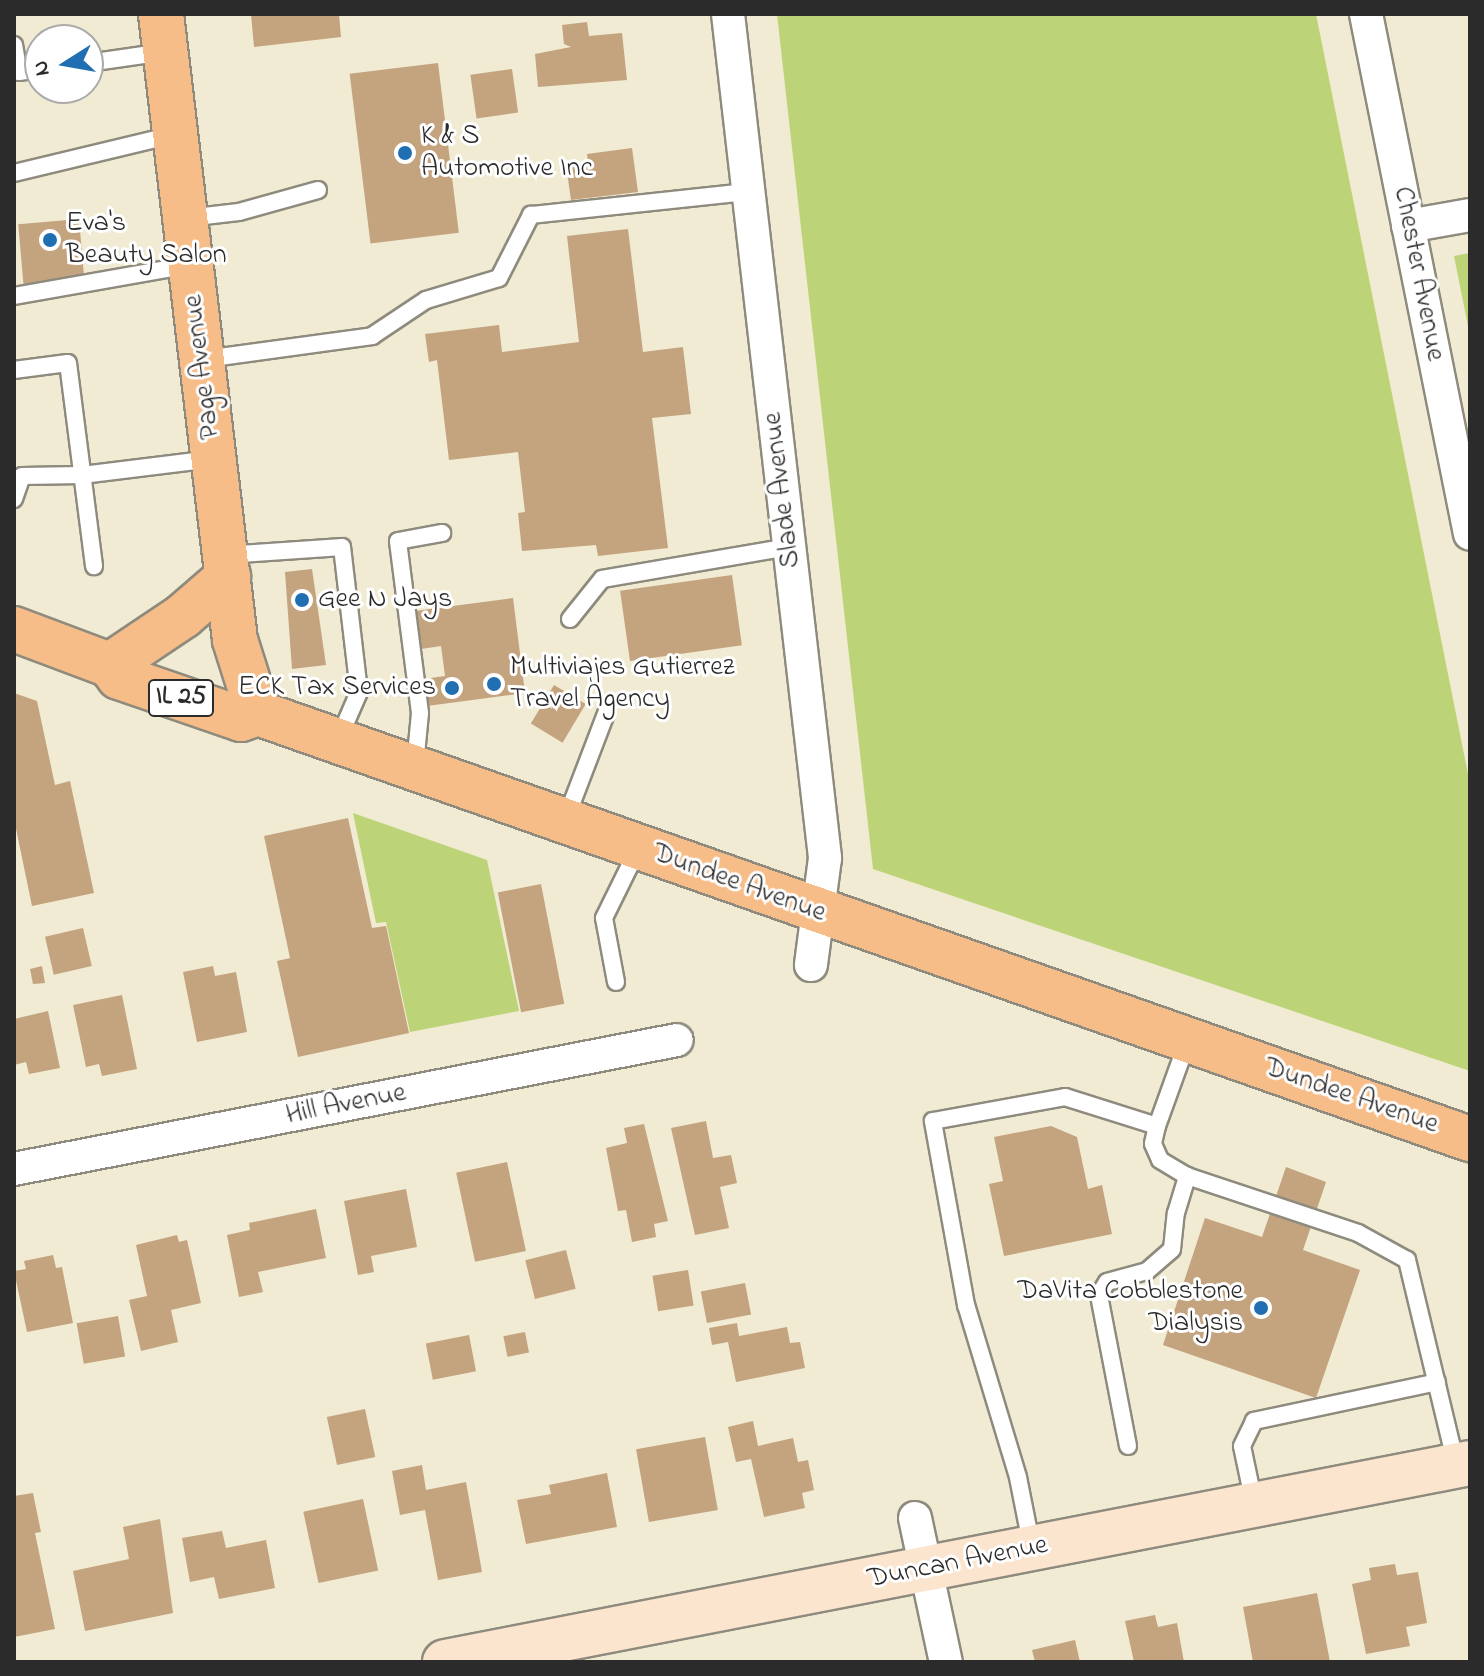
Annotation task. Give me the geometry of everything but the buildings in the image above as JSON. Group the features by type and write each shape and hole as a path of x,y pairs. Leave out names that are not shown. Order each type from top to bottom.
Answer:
{"main road":[{"name":"Page Avenue","path":"163,33 235,640 258,713"},
{"path":"110,665 183,616 227,566"},
{"name":"Dundee Avenue","path":"14,629 110,665 119,677 241,719 258,713 337,744 638,847 815,913 1470,1139"}],"street":[{"name":"Slade Avenue","path":"728,14 825,858 815,913 811,965"},
{"name":"Chester Avenue","path":"1366,14 1470,534"},
{"path":"1408,226 1470,215"},
{"name":"Hill Avenue","path":"14,1169 677,1040"},
{"name":"Duncan Avenue","path":"445,1662 1463,1464"},
{"path":"915,1518 946,1662"}],"lane":[{"path":"104,57 163,33"},
{"path":"14,45 19,72 24,71"},
{"path":"14,173 175,135"},
{"path":"185,218 239,212 318,190"},
{"path":"202,359 372,336 426,300 499,278 531,215 748,192"},
{"path":"14,296 191,265"},
{"path":"14,370 68,363 94,566"},
{"path":"14,499 22,476 82,475 214,459"},
{"path":"415,771 420,713 398,541 442,533"},
{"path":"227,566 342,547 359,692 337,744"},
{"path":"570,619 602,579 789,547"},
{"path":"565,822 607,711"},
{"path":"616,982 604,918 638,847"},
{"path":"1188,1040 1157,1126 1153,1144 1160,1160 1187,1176 1358,1233 1407,1260 1437,1382 1463,1464"},
{"path":"1032,1549 1018,1477 966,1305 933,1121 1065,1097 1157,1126"},
{"path":"1128,1446 1099,1295 1107,1282 1147,1271 1172,1249 1176,1213 1187,1176"},
{"path":"1254,1505 1242,1446 1254,1421 1437,1382"}],"green space":[{"path":"777,14 1316,14 1470,784 1470,1071 873,869"},
{"path":"1470,253 1470,336 1454,256"},
{"path":"353,813 487,860 519,1011 410,1032 386,922 376,923"}],"place":[{"name":"K & S Automotive Inc","path":"405,153"},
{"name":"Eva's Beauty Salon","path":"50,240"},
{"name":"Gee N Jays","path":"302,600"},
{"name":"Multiviajes Gutierrez Travel Agency","path":"494,684"},
{"name":"ECK Tax Services","path":"452,688"},
{"name":"DaVita Cobblestone Dialysis","path":"1261,1308"}]}
